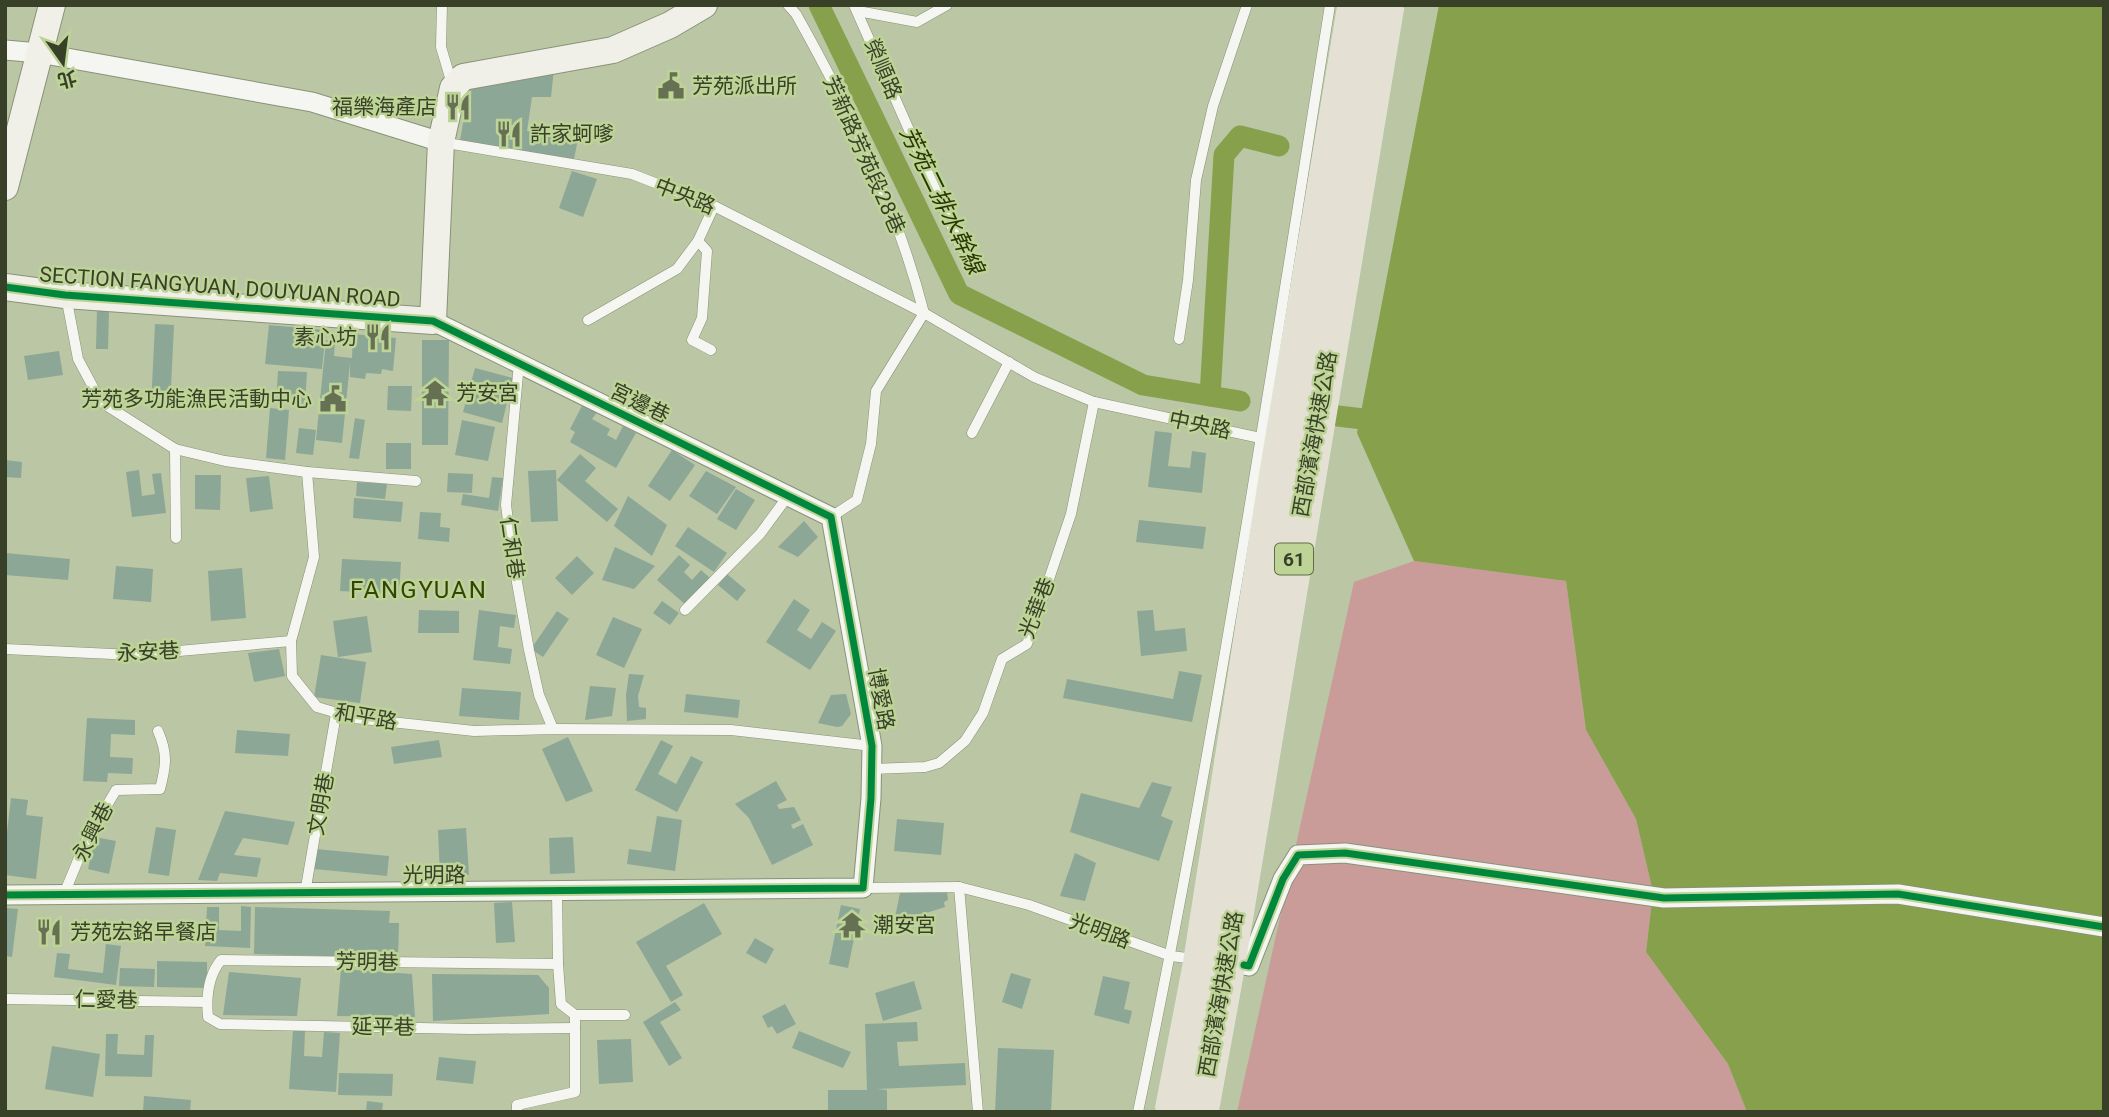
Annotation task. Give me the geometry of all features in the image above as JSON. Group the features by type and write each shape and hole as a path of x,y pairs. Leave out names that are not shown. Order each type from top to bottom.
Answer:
{"highway":[{"name":"西部濱海快速公路","path":"1173,1112 1201,966 1278,472 1356,5"},
{"name":"西部濱海快速公路","path":"1200,1112 1386,5"}],"street":[{"path":"5,187 52,5"},
{"path":"433,321 441,142 453,88 463,77 613,50 670,26 704,5"},
{"name":"中央路","path":"5,50 39,53 312,102 441,142"},
{"name":"SECTION FANGYUAN, DOUYUAN ROAD","path":"5,287 65,295 433,321"},
{"name":"宮邊巷","path":"433,321 831,517"},
{"name":"博愛路","path":"831,517 872,746 863,888"},
{"path":"1244,965 1249,966 1283,879 1298,855 1345,853 1664,898 1898,894 2104,927"},
{"name":"光明路","path":"5,895 863,888"}],"lane":[{"path":"442,5 441,47 453,88"},
{"name":"芳新路芳苑段28巷","path":"788,5 796,14 830,76 881,186 912,267 924,313"},
{"path":"856,8 917,22 947,5"},
{"path":"1179,339 1188,280 1196,180 1213,106 1247,5"},
{"path":"1139,1112 1171,956 1331,5"},
{"name":"榮順路","path":"856,8 961,248"},
{"name":"中央路","path":"441,142 632,174 714,206 924,313 1034,377 1094,402 1287,444"},
{"path":"588,320 677,270 698,241 714,206"},
{"path":"698,241 707,251 707,269 702,318 692,340 711,350"},
{"path":"65,295 78,359 101,402 175,449 225,461 307,472 416,481"},
{"path":"831,517 857,500 871,444 876,391 924,313"},
{"path":"972,433 1009,362"},
{"name":"仁和巷","path":"519,363 506,505 529,650 539,695 553,729"},
{"name":"光華巷","path":"872,769 925,767 939,763 965,741 983,713 1002,659 1027,644 1071,514 1094,402"},
{"path":"1301,447 1327,453"},
{"path":"175,449 176,538"},
{"name":"和平路","path":"307,472 314,556 291,641 292,677 317,707 337,714 474,731 731,730 872,746"},
{"path":"685,610 760,534 788,496"},
{"name":"永安巷","path":"5,649 134,655 291,641"},
{"name":"文明巷","path":"305,893 337,714"},
{"name":"永興巷","path":"64,894 86,841 116,790 160,789 166,765 164,746 158,731"},
{"path":"958,887 978,1112"},
{"name":"光明路","path":"863,888 958,887 1029,905 1171,956 1244,965"},
{"path":"557,892 561,1003 575,1015 625,1015"},
{"name":"芳明巷","path":"206,1002 212,971 221,960 558,964"},
{"name":"仁愛巷","path":"5,999 206,1002"},
{"name":"延平巷","path":"206,1002 208,1017 220,1024 575,1028"},
{"path":"517,1112 517,1105 575,1091 575,1015"}],"shaded area":[{"path":"1439,5 2104,5 2104,1112 1747,1112 1728,1064 1646,952 1653,892 1636,819 1586,730 1566,581 1414,561 1357,433"},
{"path":"1414,561 1566,581 1586,730 1636,819 1653,892 1646,952 1728,1064 1747,1112 1237,1112 1354,582"}],"building":[{"path":"554,69 551,97 532,97 527,131 578,139 574,159 460,141 469,87"},
{"path":"572,171 597,179 583,217 559,208"},
{"path":"97,310 109,310 108,349 96,349"},
{"path":"155,324 174,325 170,408 151,407"},
{"path":"269,325 326,330 322,369 265,364"},
{"path":"353,334 396,338 393,371 382,369 381,374 366,373 365,379 350,377 350,363 342,443 316,440 326,340 335,341 334,356 352,358"},
{"name":"芳安宮","path":"422,340 449,340 448,445 422,445"},
{"path":"59,351 63,375 28,380 24,356"},
{"path":"475,368 513,378 502,423 463,412"},
{"path":"278,371 307,372 305,404 276,402"},
{"path":"388,386 412,386 411,411 387,410"},
{"path":"583,404 597,412 592,419 610,429 607,435 616,440 623,426 636,433 616,468 570,442 575,432 570,429"},
{"path":"270,408 289,410 285,460 266,458"},
{"path":"355,418 365,420 359,459 349,458"},
{"path":"462,420 495,427 488,461 455,455"},
{"path":"299,428 316,430 313,455 296,453"},
{"path":"1155,431 1172,433 1168,466 1190,468 1192,451 1206,453 1202,493 1148,487"},
{"path":"386,443 411,443 411,469 386,469"},
{"path":"672,450 695,465 670,501 648,486"},
{"path":"580,454 596,468 585,481 618,509 607,522 557,480"},
{"path":"5,460 22,462 21,478 5,477"},
{"path":"139,470 142,496 155,494 152,474 161,473 166,513 132,517 126,472"},
{"path":"556,470 558,521 531,522 528,471"},
{"path":"706,471 736,487 717,514 689,496"},
{"path":"448,473 473,474 472,493 447,492"},
{"path":"195,475 221,475 220,510 195,509"},
{"path":"269,476 273,509 250,512 246,478"},
{"path":"492,477 503,478 498,511 461,505 463,494 489,498"},
{"path":"357,482 387,484 385,499 356,496"},
{"path":"736,489 755,500 736,530 717,519"},
{"path":"628,496 667,525 652,556 614,526"},
{"path":"354,498 403,502 401,522 353,518"},
{"path":"420,512 441,513 440,527 450,528 449,542 418,539"},
{"path":"1139,520 1206,527 1203,549 1136,542"},
{"path":"804,521 818,537 798,557 778,547"},
{"path":"688,527 727,553 714,572 675,546"},
{"path":"615,547 655,566 634,589 602,580"},
{"path":"5,553 70,559 68,580 5,575"},
{"path":"679,555 690,565 684,572 692,580 701,570 710,578 686,605 657,580"},
{"path":"577,556 594,573 572,595 555,578"},
{"path":"342,559 401,562 399,594 340,591"},
{"path":"116,566 153,569 151,602 113,599"},
{"path":"242,568 246,618 211,621 208,571"},
{"path":"727,574 746,590 737,601 718,585"},
{"path":"794,599 810,610 797,630 811,639 822,622 836,631 810,670 766,642"},
{"path":"662,601 679,613 670,625 653,613"},
{"path":"419,610 459,611 459,633 418,633"},
{"path":"479,610 516,615 514,628 500,626 498,647 512,649 510,664 473,660"},
{"path":"1153,610 1155,631 1185,628 1187,651 1141,656 1137,611"},
{"path":"557,611 569,619 543,657 531,649"},
{"path":"367,616 372,652 338,657 333,621"},
{"path":"613,617 642,629 624,668 596,655"},
{"path":"279,649 285,676 254,682 248,653"},
{"path":"321,655 366,662 360,703 314,697"},
{"path":"1179,671 1202,675 1192,722 1063,698 1067,679 1173,699"},
{"path":"629,674 644,675 638,696 639,707 646,708 646,719 627,721 626,695"},
{"path":"590,686 616,688 612,716 585,720"},
{"path":"462,688 521,692 519,720 459,716"},
{"path":"686,694 740,700 738,718 684,712"},
{"path":"846,694 851,714 842,726 818,723 831,695"},
{"path":"87,718 135,720 135,735 111,734 110,757 133,758 132,774 108,773 107,782 83,781"},
{"path":"237,730 290,734 288,756 235,753"},
{"path":"568,737 593,791 566,802 542,749"},
{"path":"439,740 442,757 394,764 391,747"},
{"path":"661,740 673,746 658,774 676,784 691,756 703,762 677,812 635,790"},
{"path":"776,781 787,800 777,805 779,809 794,807 801,820 791,825 793,829 803,824 813,845 772,865 749,818 735,804"},
{"path":"1152,782 1172,787 1161,816 1173,821 1159,861 1070,832 1081,793 1139,808"},
{"path":"11,798 28,800 26,815 43,817 36,879 5,875"},
{"path":"225,811 295,822 288,845 243,838 234,855 261,858 257,877 220,873 217,881 198,880"},
{"path":"657,816 682,820 675,871 627,864 629,849 651,852"},
{"path":"897,819 944,823 941,855 894,851"},
{"path":"156,827 176,830 169,876 148,873"},
{"path":"466,828 469,875 440,876 438,830"},
{"path":"95,837 116,841 109,874 88,869"},
{"path":"573,837 575,873 550,874 549,838"},
{"path":"316,849 389,856 387,876 314,869"},
{"path":"1075,853 1096,863 1085,901 1060,896"},
{"path":"947,892 945,907 923,914 906,924 894,922 900,893"},
{"path":"512,902 515,942 496,943 494,903"},
{"path":"704,903 722,934 666,966 683,995 671,1002 636,942"},
{"path":"841,905 860,909 848,968 829,964"},
{"path":"241,906 251,907 250,948 205,946 207,907 219,907 219,930 241,931"},
{"path":"255,907 390,911 389,923 399,923 398,958 254,954"},
{"path":"5,908 18,909 12,957 5,956"},
{"path":"755,938 774,949 766,964 746,953"},
{"path":"106,944 121,946 116,985 54,977 57,953 70,954 68,969 103,973"},
{"path":"157,961 207,962 207,988 157,987"},
{"path":"120,968 155,969 154,987 119,986"},
{"path":"341,969 412,974 415,1017 337,1016"},
{"path":"229,972 301,978 297,1016 223,1015"},
{"path":"1011,973 1031,979 1022,1009 1002,1002"},
{"path":"432,974 538,975 549,988 549,1014 433,1021"},
{"path":"1103,976 1130,982 1124,1009 1132,1011 1129,1024 1094,1015"},
{"path":"914,981 922,1009 883,1021 875,993"},
{"path":"675,1002 681,1010 660,1022 682,1058 669,1066 643,1022"},
{"path":"785,1004 796,1024 777,1034 772,1026 768,1028 762,1016"},
{"path":"917,1022 918,1041 897,1042 899,1066 965,1063 966,1085 877,1089 887,1090 887,1112 828,1112 828,1090 867,1090 865,1024"},
{"path":"293,1030 305,1031 304,1056 322,1057 324,1032 340,1033 336,1092 289,1089"},
{"path":"799,1031 851,1052 843,1068 792,1048"},
{"path":"106,1034 118,1034 117,1054 144,1055 145,1035 154,1035 152,1077 105,1076"},
{"path":"631,1039 633,1082 599,1084 597,1040"},
{"path":"52,1046 100,1054 93,1097 45,1089"},
{"path":"998,1048 1054,1050 1051,1112 995,1112"},
{"path":"439,1057 476,1061 473,1084 436,1080"},
{"path":"339,1073 393,1074 392,1096 338,1095"},
{"path":"144,1096 191,1100 190,1112 143,1112"},
{"path":"367,1101 383,1103 382,1112 366,1112"}],"waterway":[{"name":"芳苑二排水幹線","path":"819,5 959,294 1143,385 1240,401"},
{"path":"1210,396 1224,155 1240,136 1279,146"},
{"path":"1338,416 1388,422"}],"cycle path":[{"path":"5,287 65,295 433,321 831,517 872,746 871,798 863,888 5,895"},
{"path":"1244,965 1249,966 1283,879 1298,855 1345,853 1664,898 1898,894 2104,927"}],"place":[{"name":"芳苑派出所","path":"671,86"},
{"name":"福樂海產店","path":"458,107"},
{"name":"許家蚵嗲","path":"509,134"},
{"name":"素心坊","path":"378,337"},
{"name":"芳安宮","path":"435,393"},
{"name":"芳苑多功能漁民活動中心","path":"333,399"},
{"name":"潮安宮","path":"852,925"},
{"name":"芳苑宏銘早餐店","path":"49,932"}],"district":[{"name":"FANGYUAN","path":"419,590"}]}
